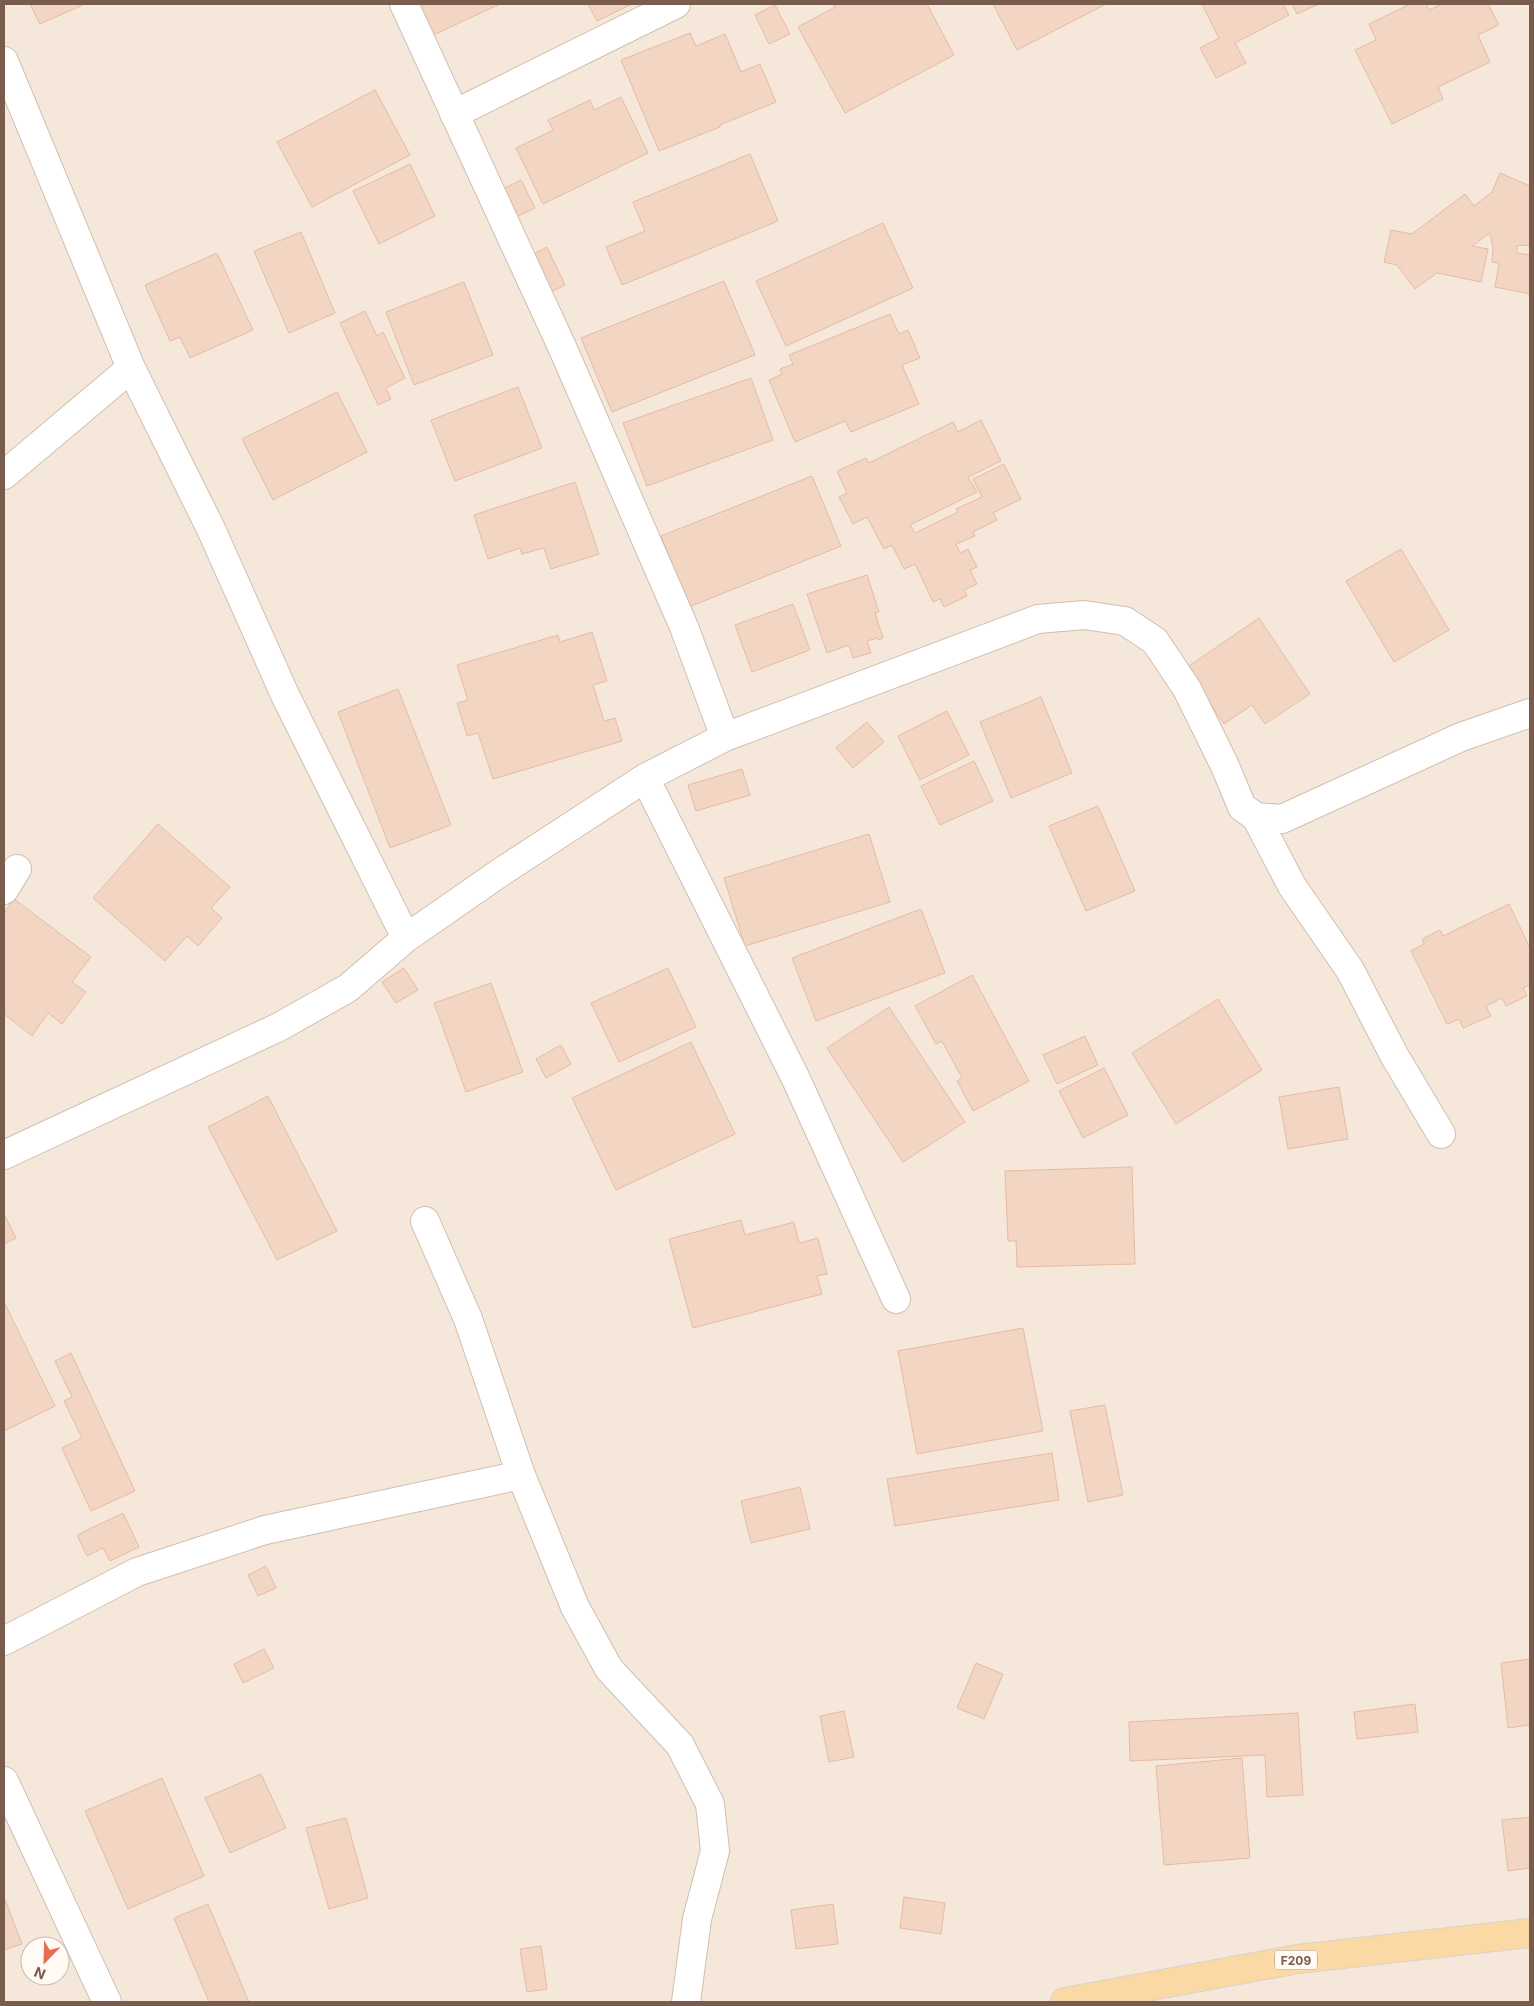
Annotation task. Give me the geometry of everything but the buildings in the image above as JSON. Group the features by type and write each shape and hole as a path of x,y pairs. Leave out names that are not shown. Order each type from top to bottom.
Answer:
{"main road":[{"name":"F209","path":"1065,2002 1298,1960 1530,1933"}],"street":[{"path":"404,4 563,350 680,618 725,737"},
{"path":"454,114 676,4"},
{"path":"4,61 131,368 211,530 285,695 406,938"},
{"path":"4,475 131,368"},
{"path":"4,1155 279,1027 348,988 406,938 501,872 645,778 725,737 1038,619 1084,615 1125,621 1155,641 1187,689 1225,766 1242,807 1256,818 1292,886 1350,970 1394,1055 1441,1134"},
{"path":"1256,818 1282,818 1461,737 1530,712"},
{"path":"645,778 796,1079 896,1299"},
{"path":"425,1221 468,1319 521,1475 575,1606 608,1669 680,1745 710,1804 715,1851 697,1918 686,2002"},
{"path":"4,1641 137,1572 247,1536 274,1528 521,1475"},
{"path":"4,1781 106,2002"}],"shaded area":[{"path":"4,4 1530,4 1530,2002 4,2002"}]}
